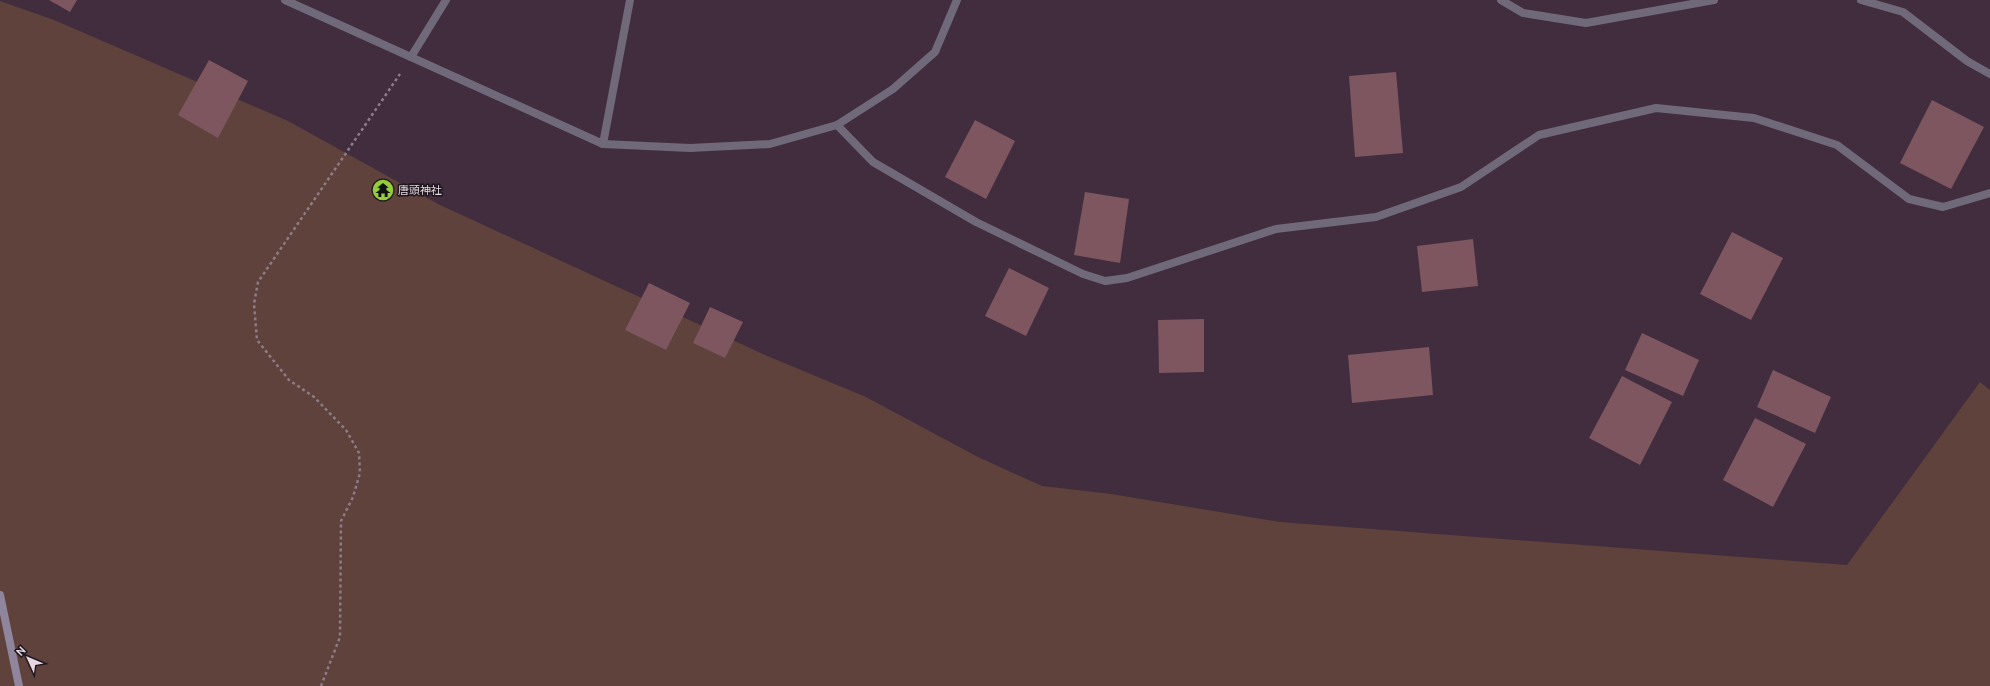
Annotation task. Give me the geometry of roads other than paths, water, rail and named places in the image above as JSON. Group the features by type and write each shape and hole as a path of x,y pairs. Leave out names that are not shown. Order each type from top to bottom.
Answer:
{"street":[{"path":"285,0 603,144 690,148 770,144 837,125 894,89 934,52 957,0"},
{"path":"411,57 446,0"},
{"path":"603,144 630,0"},
{"path":"1501,0 1523,13 1586,23 1714,0"},
{"path":"1861,0 1903,12 1967,61 1990,74"},
{"path":"837,125 873,162 976,222 1083,274 1105,281 1127,278 1276,229 1376,217 1461,187 1539,135 1656,108 1754,118 1837,145 1909,199 1943,207 1990,193"},
{"path":"0,595 19,686"}],"place":[{"name":"唐頭神社","path":"383,190"}]}
